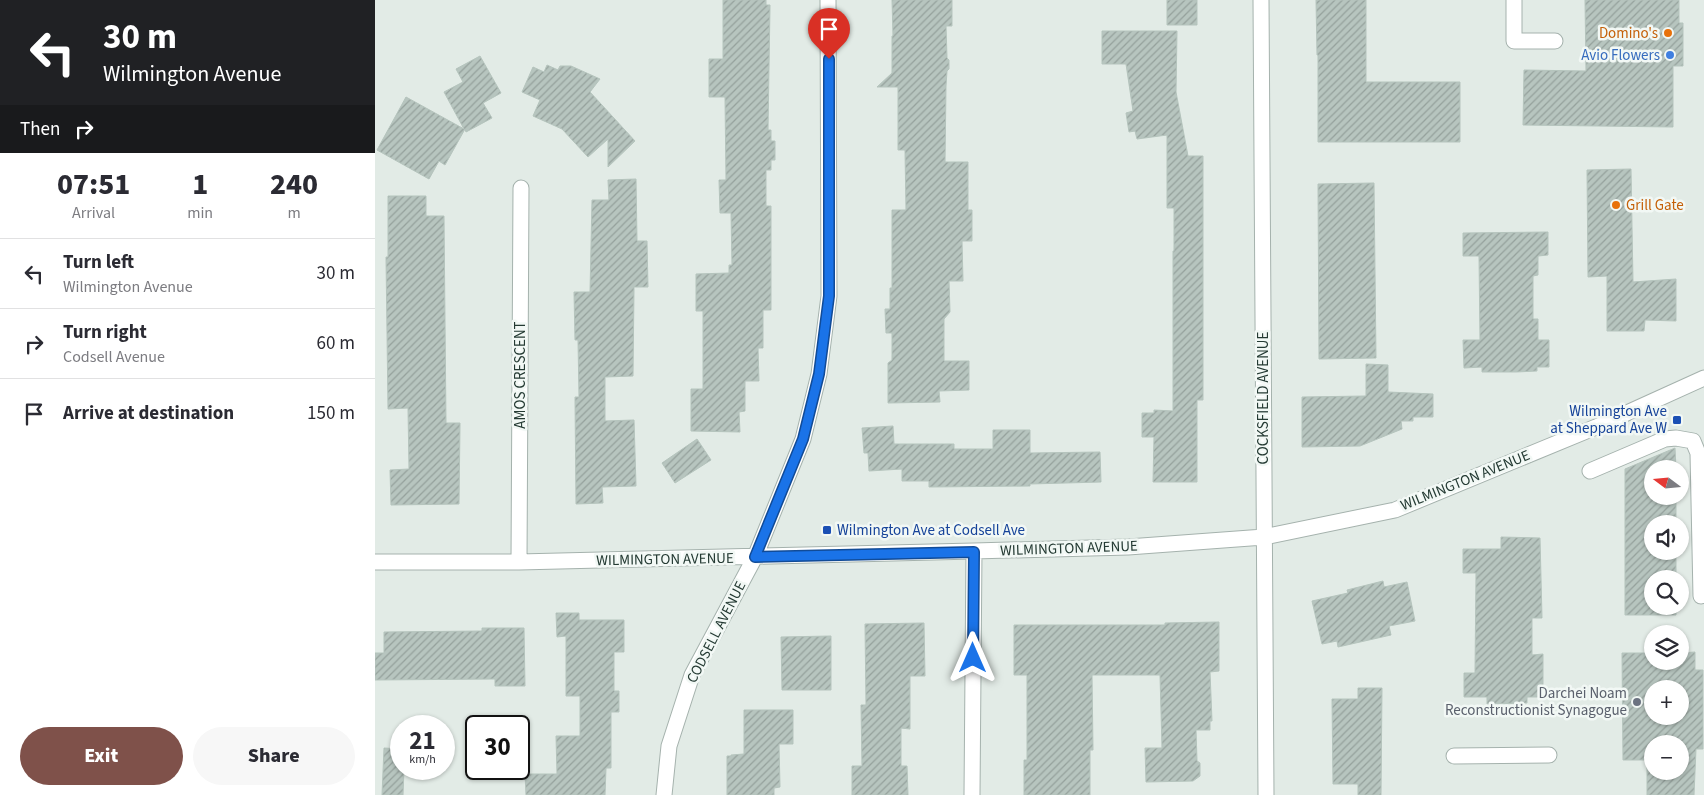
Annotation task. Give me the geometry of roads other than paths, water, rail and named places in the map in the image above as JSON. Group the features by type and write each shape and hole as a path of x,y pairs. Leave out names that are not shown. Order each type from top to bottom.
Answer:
{"street":[{"name":"CODSELL AVENUE","path":"664,795 669,746 692,674 755,557 803,439 819,374 829,296 828,0"},
{"name":"COCKSFIELD AVENUE","path":"1261,0 1266,795"},
{"path":"1514,0 1514,41 1555,41"},
{"name":"AMOS CRESCENT","path":"519,562 521,188"},
{"name":"WILMINGTON AVENUE","path":"375,562 519,562 974,552 1128,547 1263,538 1395,510 1596,427 1704,378"},
{"path":"1590,471 1665,439 1676,438 1693,441 1698,453 1701,596 1704,595"},
{"path":"972,795 974,552"},
{"path":"1454,756 1549,755"}],"place":[{"name":"Domino's","path":"1668,33"},
{"name":"Avio Flowers","path":"1670,55"},
{"name":"Grill Gate","path":"1616,205"},
{"name":"Wilmington Ave at Sheppard Ave W","path":"1677,420"},
{"name":"Wilmington Ave at Codsell Ave","path":"827,530"},
{"name":"Darchei Noam Reconstructionist Synagogue","path":"1637,702"}]}
